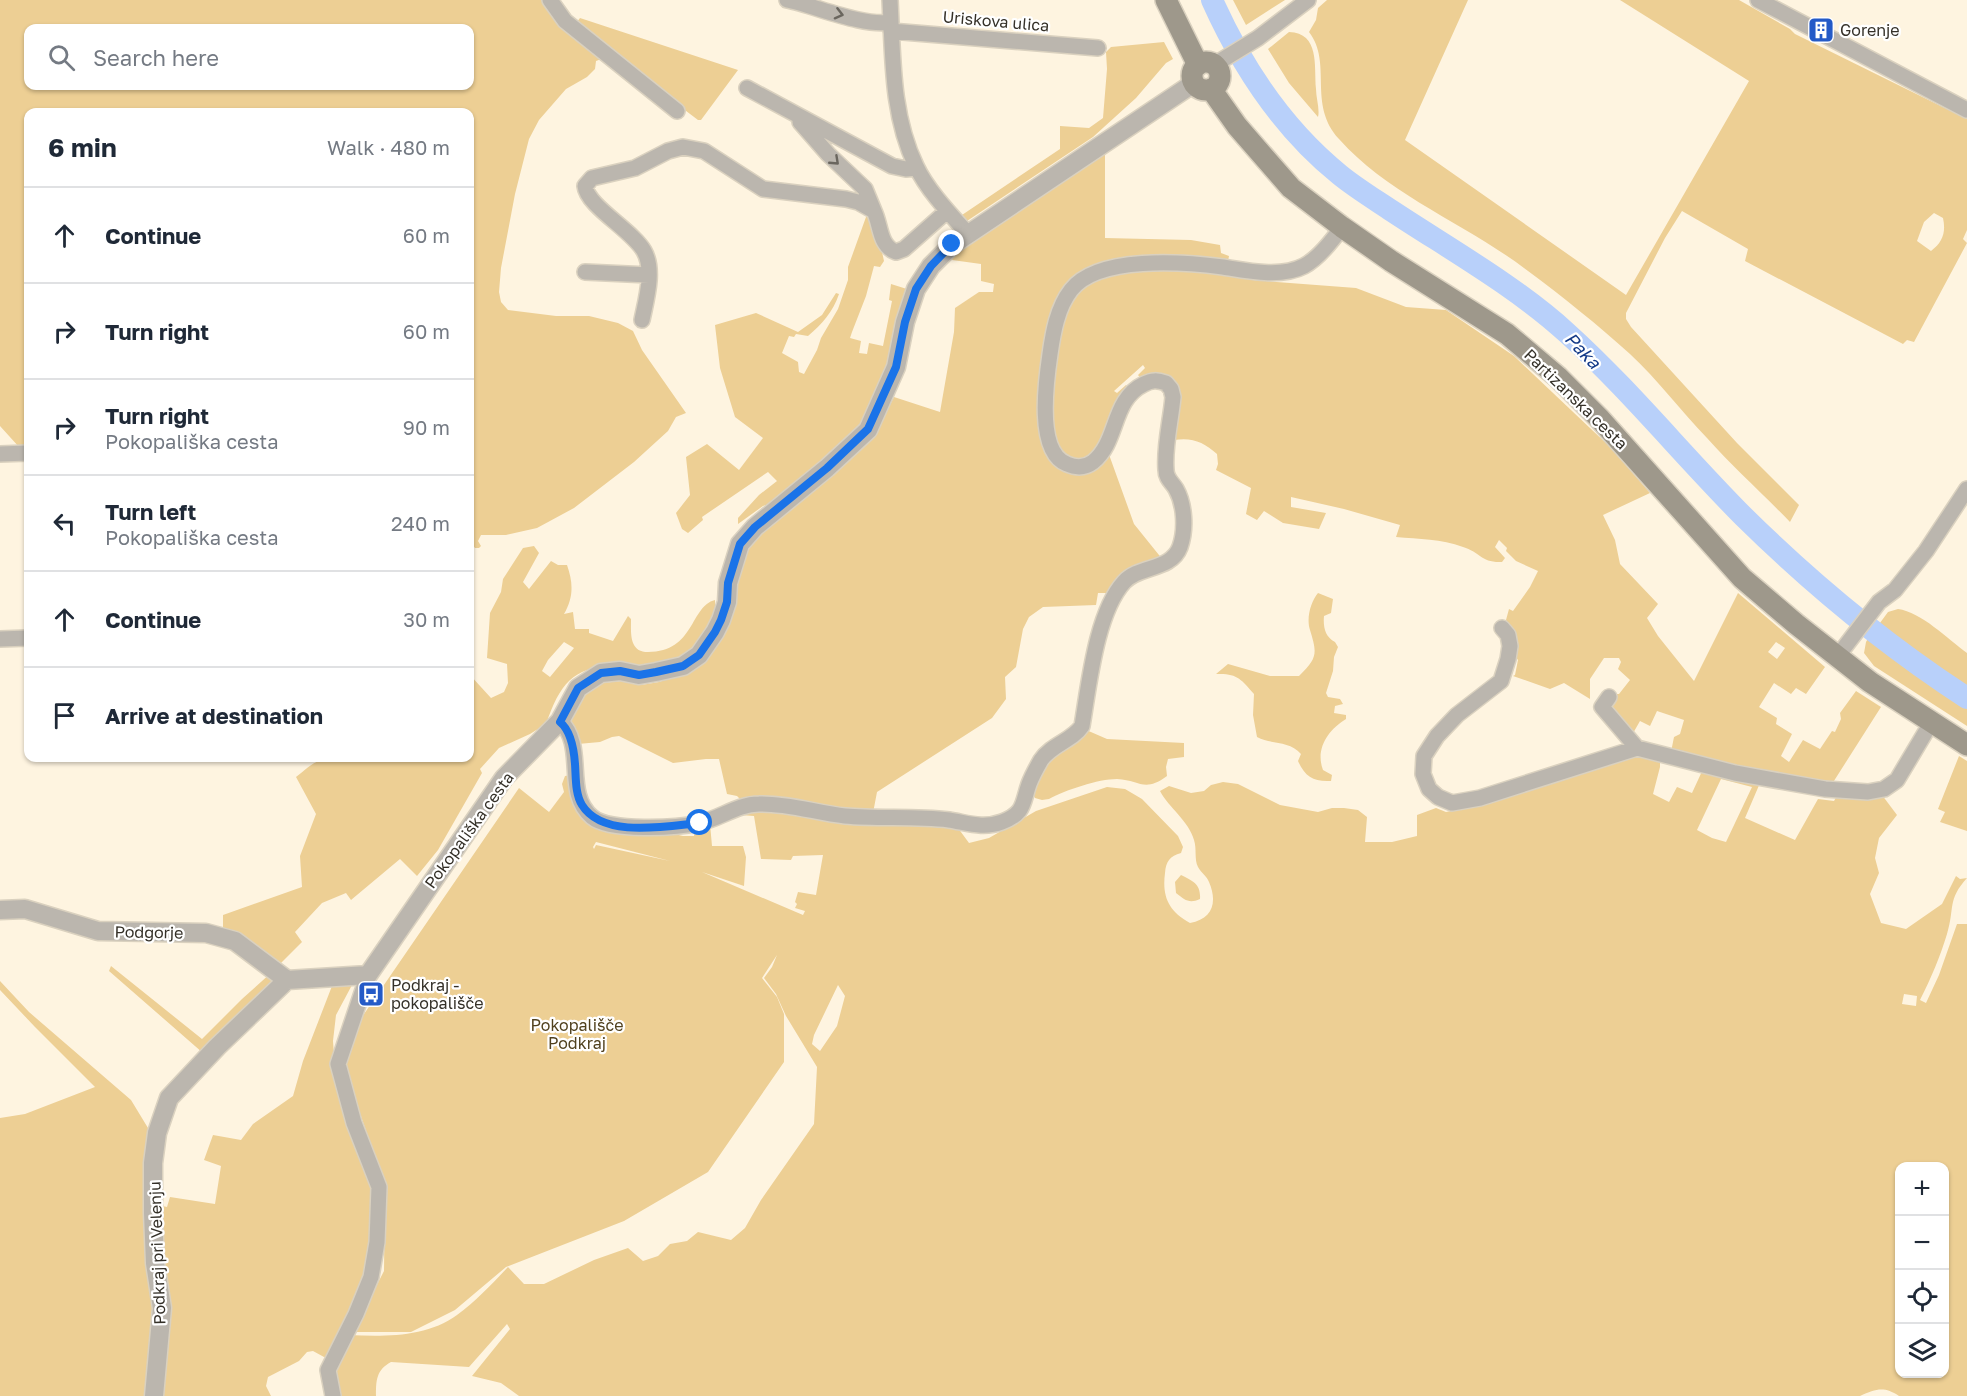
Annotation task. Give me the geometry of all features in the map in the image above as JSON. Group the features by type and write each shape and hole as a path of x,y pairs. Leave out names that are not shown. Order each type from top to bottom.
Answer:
{"main road":[{"name":"Partizanska cesta","path":"1166,0 1209,72 1237,126 1291,188 1391,261 1507,334 1558,377 1600,418 1742,578 1870,682 1967,744"}],"street":[{"path":"550,0 565,21 677,111"},
{"name":"Uriskova ulica","path":"787,0 891,27 1098,48"},
{"path":"890,0 896,103 908,147 917,168 947,211 969,235"},
{"path":"1209,72 1308,0"},
{"path":"1758,0 1967,110"},
{"name":"Pokopališka cesta","path":"368,975 504,778 560,722 578,688 601,673 620,671 639,675 656,672 683,666 699,655 721,620 727,602 728,583 740,544 755,527 827,468 868,429 896,367 905,322 916,289 931,266 952,244 969,235 1209,72"},
{"path":"747,88 797,117 892,166 917,168"},
{"path":"797,117 828,154 865,189 889,250 896,252 904,249 947,211"},
{"path":"642,320 649,275 645,252 635,239 586,193 585,186 592,178 635,168 668,151 683,147 704,151 763,189 846,199 858,202 874,211"},
{"path":"560,722 565,726 574,753 576,782 581,804 593,818 608,825 638,827 700,823 733,809 759,804 843,816 950,820 979,826 1000,823 1011,818 1021,811 1029,785 1042,758 1051,749 1078,732 1082,726 1097,645 1117,591 1125,580 1133,575 1168,562 1175,556 1182,540 1183,513 1179,496 1166,473 1173,397 1166,383 1152,381 1141,386 1125,400 1102,453 1091,463 1082,467 1074,467 1063,463 1051,447 1047,433 1047,378 1054,329 1065,298 1072,288 1092,274 1127,266 1170,262 1242,270 1288,272 1305,266 1331,242 1342,227"},
{"path":"585,272 649,275"},
{"path":"0,454 24,453"},
{"path":"1837,657 1878,605 1895,590 1926,551 1967,489"},
{"path":"1502,628 1508,635 1510,646 1501,681 1456,715 1437,736 1424,756 1423,774 1429,789 1438,797 1452,803 1466,801 1637,748 1735,773 1825,789 1868,792 1884,789 1897,780 1931,723"},
{"path":"0,639 24,638"},
{"path":"1609,697 1602,707 1637,748"},
{"name":"Podgorje","path":"0,910 25,909 98,931 206,933 235,941 287,980"},
{"path":"287,980 368,975 338,1064 354,1123 379,1187 377,1242 371,1277 356,1314 328,1370 333,1396"},
{"name":"Podkraj pri Velenju","path":"153,1396 162,1308 155,1263 153,1213 153,1163 157,1133 169,1098 217,1047 287,980"}],"green space":[{"path":"0,0 547,0 607,57 596,61 595,69 587,77 566,89 539,120 529,139 515,194 501,268 499,292 501,302 508,310 556,316 589,316 618,323 633,331 642,350 686,413 676,417 668,431 634,462 574,508 537,528 506,535 481,535 478,541 481,546 474,547 474,108 24,108 24,447 19,447 0,426"},
{"path":"1233,0 1285,0 1246,25"},
{"path":"1327,0 1468,0 1405,140 1626,295 1749,81 1620,0 1739,0 1795,34 1967,119 1967,230 1963,239 1967,243 1914,342 1907,340 1903,344 1745,261 1748,249 1682,211 1665,238 1626,313 1626,319 1631,327 1737,443 1799,505 1790,522 1697,428 1640,364 1605,332 1504,254 1382,177 1339,139 1324,112 1319,57 1316,44 1309,32 1316,20 1318,8","holes":["1934,213 1943,218 1943,236 1931,251 1917,241 1924,222"]},
{"path":"580,18 738,70 701,120 698,120 574,26"},
{"path":"1289,32 1299,34 1311,44 1315,61 1318,117 1289,83 1268,49"},
{"path":"1164,42 1173,59 1166,63 1136,98 1093,137 964,223 959,217 1060,149 1060,126 1089,128 1103,118 1106,52 1111,47"},
{"path":"1105,152 1105,238 1191,240 1220,245 1221,253 1229,256 1228,261 1123,263 1065,292 1043,418 1070,470 1107,449 1134,524 1163,560 1111,593 1098,593 1096,605 1043,607 1029,617 1023,629 1016,667 1005,677 1006,699 992,718 877,792 873,813 742,801 737,796 727,794 719,759 673,763 619,736 600,742 578,744 568,722 585,692 602,683 621,681 641,685 659,682 687,672 706,659 721,640 730,621 733,578 749,544 823,483 864,445 878,428 894,397 940,412 954,332 955,308 979,292 993,292 994,284 981,281 981,264 952,260 953,256"},
{"path":"871,216 875,220 884,261 880,267 874,266 866,296 850,338 861,341 859,353 867,354 869,343 883,346 892,301 889,300 891,284 910,290 886,374 865,425 781,500 763,506 738,524 738,518 759,495 777,481 768,472 702,517 703,520 688,533 682,529 676,513 690,495 686,457 707,444 739,470 763,438 735,417 720,368 715,325 756,313 798,332 822,315 836,293 839,294 826,317 808,336 796,334 794,337 789,336 782,353 798,362 799,372 804,374 838,309 848,280 848,267 866,217"},
{"path":"1125,269 1250,269 1252,280 1356,288 1406,307 1446,310 1514,356 1610,447 1650,493 1603,515 1615,540 1620,564 1658,604 1647,618 1658,636 1694,681 1738,593 1825,667 1806,694 1796,688 1791,694 1774,683 1759,707 1777,718 1776,724 1792,734 1781,756 1789,762 1803,740 1820,749 1832,731 1835,732 1841,719 1840,713 1856,691 1881,707 1832,784 1759,775 1671,752 1674,737 1680,734 1684,720 1657,711 1650,726 1640,721 1632,735 1607,713 1613,694 1619,694 1630,680 1618,669 1621,662 1619,658 1604,658 1590,679 1590,699 1564,683 1550,689 1513,676 1518,660 1515,656 1513,636 1506,620 1509,609 1513,611 1538,571 1516,561 1499,540 1495,547 1505,558 1502,562 1489,561 1455,544 1396,537 1400,525 1291,497 1291,507 1326,513 1319,529 1283,523 1264,511 1257,520 1246,514 1251,488 1216,470 1217,454 1197,441 1174,440 1176,393 1142,380 1138,375 1145,368 1143,365 1114,391 1117,393 1126,385 1130,390 1111,427 1088,463 1058,455 1048,411 1052,348 1077,287","holes":["1776,642 1785,648 1777,659 1768,652"]},
{"path":"534,546 539,553 523,582 529,589 551,561 558,565 567,565 572,590 570,602 564,614 573,612 575,629 589,629 589,633 613,641 628,616 631,619 632,641 637,649 642,651 663,650 675,645 707,604 715,600 714,619 698,643 681,657 663,667 651,669 606,667 581,672 572,678 564,686 546,724 499,748 480,769 482,773 438,850 417,876 400,859 351,900 346,893 322,903 295,932 302,942 279,965 223,929 223,915 302,887 300,856 316,814 296,777 312,765 317,762 474,762 474,679 491,698 504,692 508,683 507,664 487,658 490,613 501,592 503,579 523,548","holes":["564,642 574,648 550,677 542,671 548,660"]},
{"path":"1318,593 1333,599 1331,613 1324,616 1324,624 1325,631 1338,647 1326,693 1328,697 1340,699 1343,704 1335,706 1334,713 1346,715 1346,719 1329,734 1322,748 1323,770 1332,775 1331,781 1320,781 1307,775 1298,761 1301,754 1291,747 1257,737 1253,715 1254,694 1238,678 1216,674 1228,664 1270,676 1299,676 1313,660 1315,650 1309,615 1311,605"},
{"path":"1898,609 1916,615 1967,653 1967,692 1877,627 1888,612"},
{"path":"1870,635 1967,705 1967,726 1874,666 1864,653"},
{"path":"1084,729 1107,739 1184,743 1184,757 1168,759 1167,776 1153,784 1109,779 1064,792 1049,799 1035,798 1032,793 1039,771"},
{"name":"Pokopališče Podkraj","path":"1632,753 1660,758 1653,794 1669,802 1677,787 1692,793 1704,767 1760,783 1745,818 1795,840 1818,799 1834,801 1839,792 1882,795 1897,815 1879,838 1875,858 1879,873 1870,894 1881,923 1906,929 1942,904 1956,876 1960,879 1967,878 1954,899 1944,943 1920,1000 1926,1003 1939,975 1957,924 1967,924 1967,1396 1899,1396 1880,1390 1860,1396 519,1396 501,1383 472,1376 510,1329 507,1324 469,1367 391,1362 380,1372 376,1396 340,1396 335,1370 349,1335 405,1334 433,1328 464,1310 508,1267 524,1284 544,1284 594,1260 628,1248 643,1261 658,1256 670,1244 687,1241 698,1232 731,1240 745,1228 761,1200 814,1124 817,1067 786,1016 776,994 764,978 777,955 762,978 777,997 784,1014 784,1062 708,1172 624,1221 506,1267 455,1310 411,1332 353,1332 384,1271 385,1185 341,1059 351,1033 519,788 549,812 564,792 562,784 565,776 570,775 582,813 683,836 694,836 695,828 710,824 712,846 743,846 746,857 744,886 702,872 803,915 805,911 795,908 798,892 816,895 823,855 793,856 791,860 761,859 754,816 740,815 741,810 932,821 958,828 969,843 989,838 1036,811 1107,787 1125,789 1142,799 1178,836 1183,847 1181,853 1171,857 1166,865 1165,889 1172,908 1190,923 1208,914 1213,903 1212,890 1197,864 1195,843 1191,833 1160,791 1169,786 1191,793 1204,791 1211,785 1223,782 1238,784 1280,805 1318,812 1332,808 1358,810 1367,817 1365,842 1392,842 1417,836 1417,815 1436,808 1446,812","holes":["1721,779 1752,787 1726,842 1697,830","596,842 670,861 596,845 594,849","838,985 845,996 837,1026 820,1051 812,1044","1904,994 1917,996 1916,1006 1902,1004"]},
{"path":"1959,756 1967,761 1967,831 1940,822 1945,812 1938,809"},
{"path":"1181,875 1198,886 1200,899 1187,900 1176,893 1175,882"},
{"path":"111,966 202,1039 272,972 278,981 203,1053 109,971"},
{"path":"0,981 29,1012 131,1100 148,1128 154,1129 155,1292 146,1396 0,1396 0,1118 25,1114 95,1087 0,990"},
{"path":"352,985 336,1015 333,1041 335,1069 374,1183 369,1274 330,1356 324,1357 313,1351 307,1352 299,1361 268,1377 266,1386 271,1396 158,1396 158,1205 167,1207 170,1197 215,1204 221,1166 204,1160 213,1135 241,1140 253,1124 293,1096 303,1061 332,986"}],"waterway":[{"name":"Paka","path":"1212,0 1251,73 1282,117 1319,157 1359,189 1482,269 1547,316 1613,377 1744,517 1796,566 1879,636 1967,698"}],"place":[{"name":"Gorenje","path":"1821,30"},
{"name":"Podkraj - pokopališče","path":"371,994"}],"route":[{"path":"700,823 627,827 608,825 593,818 581,804 576,782 574,753 565,726 560,722 578,688 601,673 620,671 639,675 656,672 683,666 699,655 721,620 727,602 732,566 740,544 755,527 827,468 868,429 896,367 905,322 916,289 931,266 952,244"}]}
